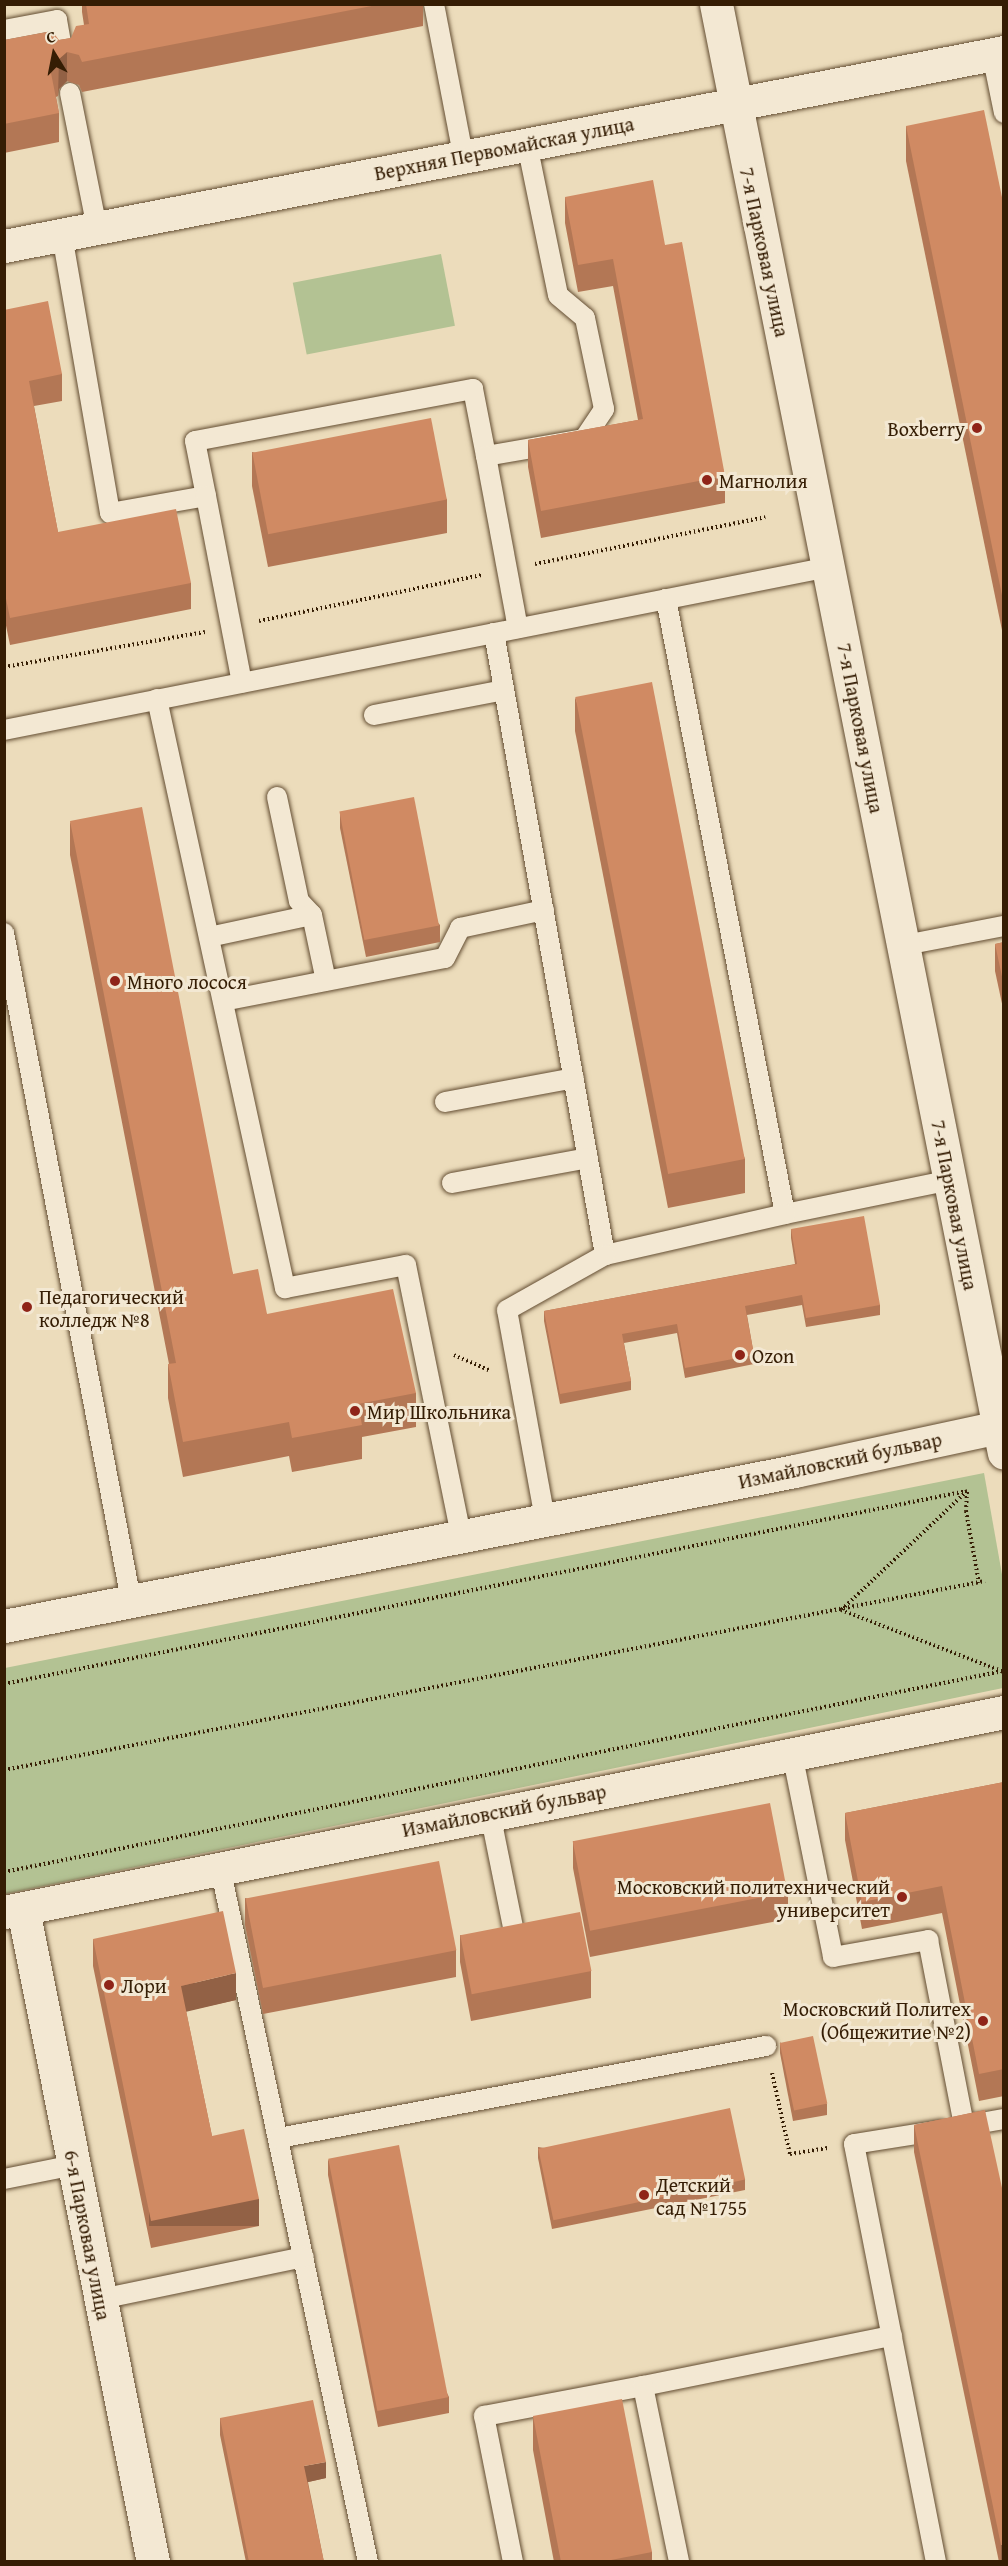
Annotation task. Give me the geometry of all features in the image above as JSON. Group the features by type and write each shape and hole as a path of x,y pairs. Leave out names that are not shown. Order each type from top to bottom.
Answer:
{"street":[{"name":"7-я Парковая улица","path":"716,4 1002,1435"},
{"name":"Верхняя Первомайская улица","path":"4,246 735,102 998,53"},
{"name":"Измайловский бульвар","path":"4,1626 461,1535 1002,1435"},
{"name":"Измайловский бульвар","path":"14,1911 220,1867 1004,1712"},
{"name":"6-я Парковая улица","path":"14,1911 74,2165 153,2562"}],"lane":[{"path":"434,4 463,155"},
{"path":"4,30 56,12 64,58"},
{"path":"998,53 1004,113"},
{"path":"70,93 97,228"},
{"path":"486,456 584,439 604,409 585,318 558,295 527,144"},
{"path":"62,235 110,513 206,496"},
{"path":"242,683 195,441 473,389 518,628"},
{"path":"4,730 829,567"},
{"path":"666,599 785,1214"},
{"path":"494,633 605,1256"},
{"path":"374,715 504,690"},
{"path":"157,699 285,1288 406,1265 461,1535"},
{"path":"277,797 299,901 312,915 326,981"},
{"path":"223,1001 445,958 460,928 544,910"},
{"path":"209,936 312,915"},
{"path":"905,945 1004,926"},
{"path":"4,933 131,1600"},
{"path":"445,1102 574,1078"},
{"path":"452,1184 588,1158"},
{"path":"545,1519 507,1310 605,1256 785,1214 950,1180"},
{"path":"792,1753 833,1957 928,1940 964,2126"},
{"path":"490,1813 513,1928"},
{"path":"220,1867 368,2562"},
{"path":"279,2138 766,2046"},
{"path":"936,2562 854,2144 1004,2119"},
{"path":"4,2179 74,2165"},
{"path":"101,2299 304,2257"},
{"path":"513,2562 484,2416 892,2336"},
{"path":"643,2386 679,2562"}],"path":[{"path":"4,667 231,627 765,517"},
{"path":"421,1341 522,1384"},
{"path":"967,1491 966,1511 979,1582"},
{"path":"841,1610 967,1491"},
{"path":"4,1684 967,1491"},
{"path":"4,1770 985,1581"},
{"path":"4,1872 1003,1671 841,1610"},
{"path":"766,2046 789,2154 854,2144"}],"green space":[{"path":"441,254 455,326 307,354 293,283"},
{"path":"984,1473 1003,1580 1003,1688 5,1894 5,1668"}],"building":[{"path":"86,4 382,4 82,62 79,55 67,52 59,59 58,67 50,68 59,113 4,124 4,40 52,31 59,40 71,38 76,26 89,24"},
{"path":"984,110 1004,207 1004,605 906,126"},
{"path":"653,180 665,245 682,242 725,476 541,511 528,440 643,419 613,259 578,265 565,197"},
{"path":"48,301 62,374 29,381 58,532 176,509 191,583 10,618 4,589 4,310"},
{"path":"431,418 447,499 268,534 252,453"},
{"path":"652,682 745,1159 668,1174 575,697"},
{"path":"414,797 439,926 364,940 339,812"},
{"path":"142,807 233,1274 258,1269 267,1314 393,1289 416,1393 358,1404 362,1425 292,1438 289,1422 183,1442 168,1364 176,1363 70,821"},
{"path":"1004,942 1004,986 995,944"},
{"path":"864,1216 880,1305 806,1318 802,1295 745,1306 754,1355 685,1368 677,1324 622,1334 631,1381 560,1394 544,1311 797,1264 791,1229"},
{"name":"Московский Политех (Общежитие №2)","path":"1004,1782 1004,2069 979,2074 942,1886 862,1902 845,1813"},
{"path":"770,1803 787,1892 590,1931 573,1841"},
{"path":"439,1861 456,1950 263,1988 246,1899"},
{"path":"223,1911 236,1973 181,1986 212,2136 244,2129 259,2199 151,2221 93,1939"},
{"path":"580,1912 591,1971 472,1994 460,1935"},
{"path":"813,2036 827,2103 794,2111 780,2043"},
{"path":"730,2108 745,2179 553,2220 538,2149"},
{"path":"985,2110 1004,2197 1004,2545 1001,2545 914,2125"},
{"path":"399,2145 448,2397 377,2411 328,2159"},
{"path":"622,2399 652,2552 601,2562 561,2562 533,2416"},
{"path":"313,2400 326,2462 304,2466 324,2562 249,2562 220,2418"}],"place":[{"name":"Boxberry","path":"977,428"},
{"name":"Магнолия","path":"707,480"},
{"name":"Много лосося","path":"115,981"},
{"name":"Педагогический колледж №8","path":"27,1307"},
{"name":"Ozon","path":"740,1355"},
{"name":"Мир Школьника","path":"355,1411"},
{"name":"Московский политехнический университет","path":"902,1897"},
{"name":"Лори","path":"109,1985"},
{"name":"Московский Политех (Общежитие №2)","path":"983,2021"},
{"name":"Детский сад №1755","path":"644,2195"}]}
